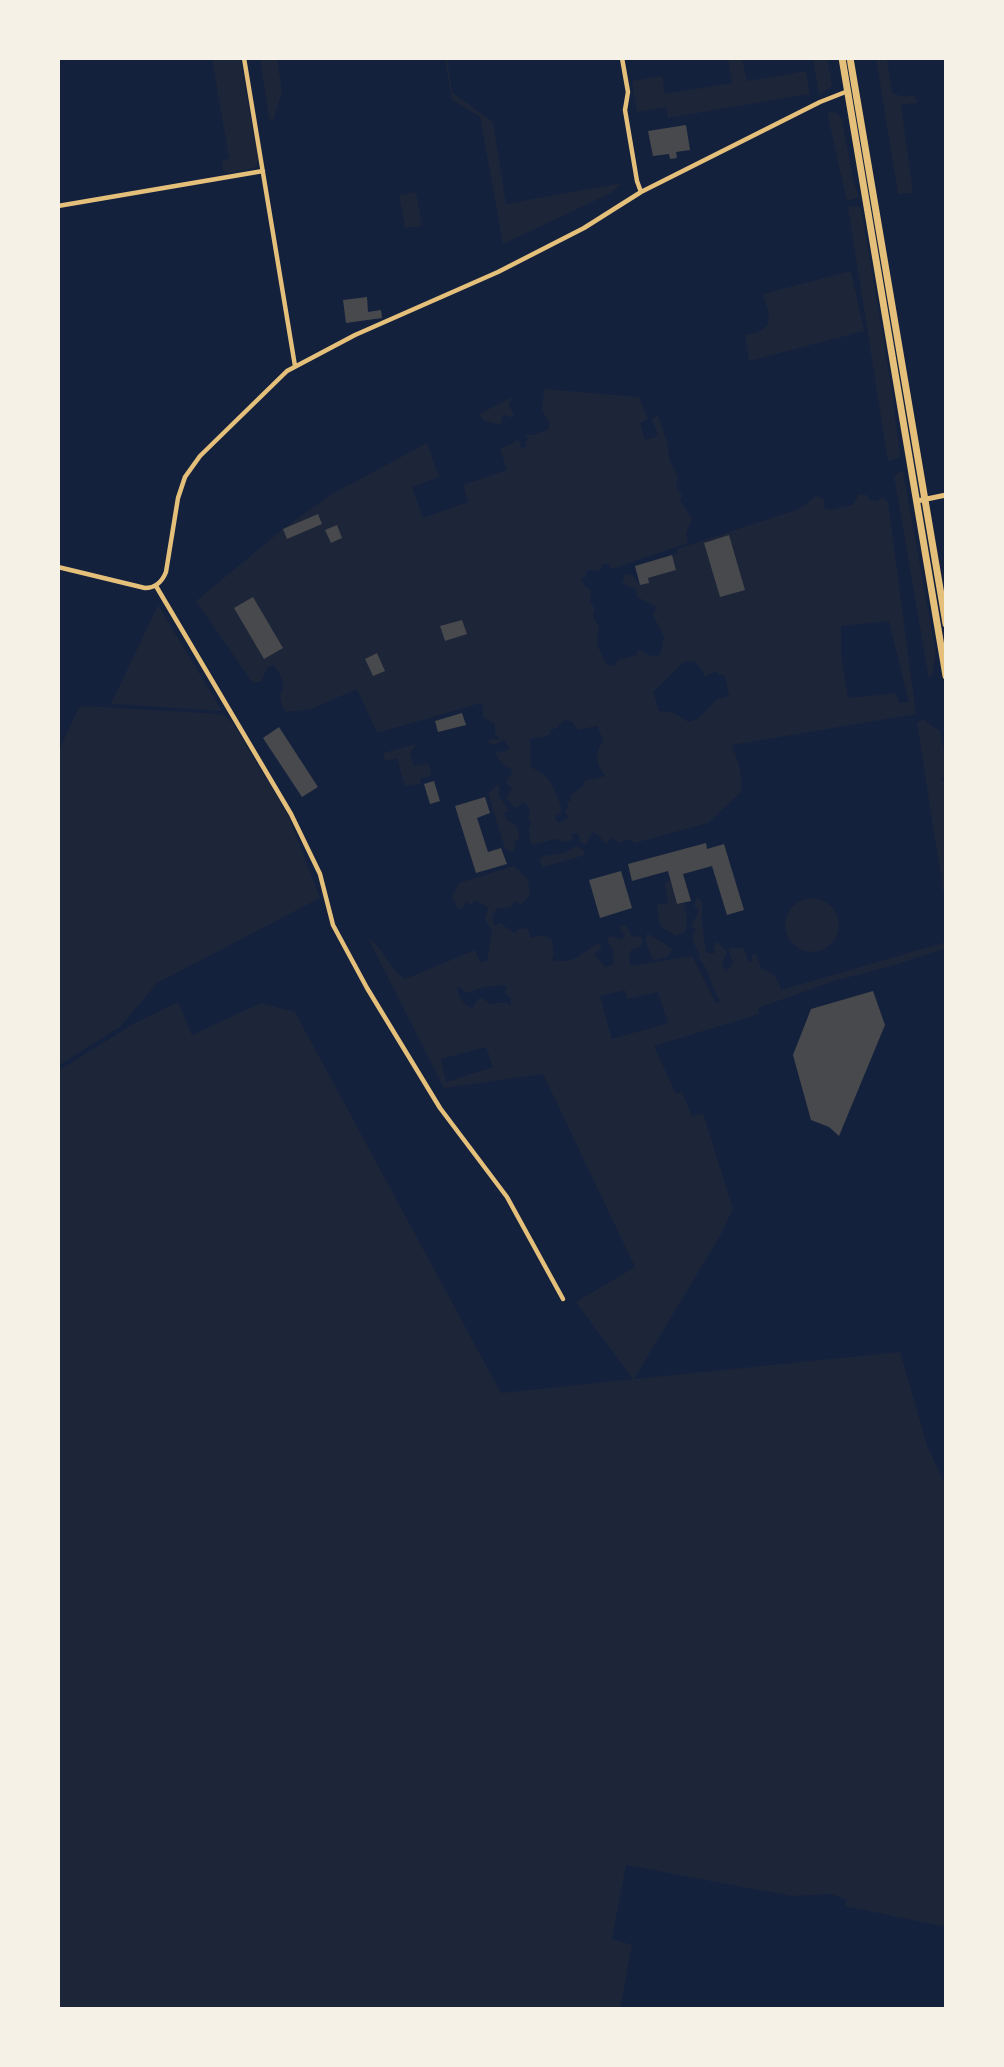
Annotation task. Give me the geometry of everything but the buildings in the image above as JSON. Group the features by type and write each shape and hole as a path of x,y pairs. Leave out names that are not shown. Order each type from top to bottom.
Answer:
{"main road":[{"path":"842,58 852,91"},
{"path":"850,58 852,91 921,500 946,676"},
{"path":"921,500 946,624"}],"street":[{"path":"244,58 295,366"},
{"path":"622,58 628,92 625,110 641,192"},
{"path":"58,567 141,587 156,586 166,572 179,493 187,473 200,456 280,377 295,366 355,335 498,272 584,228 641,192 809,107 852,91"},
{"path":"58,206 263,171"},
{"path":"921,500 946,495"},
{"path":"156,586 291,814 320,874 333,925 367,988 440,1108 508,1197 563,1299"}],"shaded area":[{"path":"212,58 240,58 258,159 257,166 251,169 228,173 223,170 222,161 229,158"},
{"path":"260,58 277,58 282,92 273,120 269,119"},
{"path":"445,58 452,92 493,122 506,204 622,183 611,193 503,244 480,117 452,100"},
{"path":"728,58 742,58 747,81 806,71 810,94 668,118 666,107 637,112 632,81 662,76 665,94 732,83"},
{"path":"813,58 827,58 832,86 819,95"},
{"path":"876,58 887,58 892,93 904,97 914,95 918,103 901,105 913,193 898,194"},
{"path":"829,111 837,113 842,119 853,180 859,197 847,201 828,117"},
{"path":"416,192 422,226 405,228 399,195"},
{"path":"848,207 861,208 890,379 900,454 899,458 888,461"},
{"path":"851,271 864,331 749,361 745,335 759,332 768,325 769,314 763,294"},
{"path":"544,389 639,397 648,419 640,423 645,440 658,436 652,419 658,415 670,461 678,477 676,488 682,495 680,500 692,519 686,534 688,543 612,569 608,564 604,564 599,571 586,571 586,577 581,579 585,587 591,590 590,603 595,608 593,616 599,628 597,645 607,665 615,666 618,660 637,655 636,651 641,650 650,655 660,655 665,639 653,615 656,607 637,597 636,590 622,583 625,575 631,574 640,585 648,583 648,578 676,570 672,555 678,553 677,549 799,509 816,496 824,499 824,508 830,510 853,505 859,494 877,501 882,497 888,502 916,714 732,745 741,773 741,792 708,823 635,843 628,839 620,843 612,838 606,844 592,832 586,845 579,841 580,837 576,833 571,834 573,840 565,842 555,839 531,845 528,806 523,802 514,807 506,798 512,788 507,784 507,779 512,774 511,769 499,760 496,752 510,748 504,740 494,745 488,743 490,739 499,740 499,737 495,734 495,724 483,717 483,704 377,733 357,689 311,709 286,712 280,695 282,679 273,665 267,668 261,682 252,682 196,601 283,529 330,495 427,443 439,477 412,487 423,518 468,502 463,485 507,470 500,448 516,440 521,443 522,449 526,447 525,442 528,440 525,435 549,429 549,422 542,411","holes":["462,620 466,634 445,641 440,627","889,621 909,702 899,703 896,693 848,698 841,654 841,626","694,661 703,671 704,677 716,671 719,675 725,675 729,696 717,699 699,718 689,722 672,712 659,711 653,692 684,662","565,720 572,722 578,730 597,726 603,740 597,758 605,776 583,781 584,785 571,795 571,801 567,802 568,808 565,810 568,818 559,823 555,819 561,812 561,807 552,786 548,778 531,767 530,739 551,734 550,730"]},
{"path":"512,397 509,405 514,415 509,418 507,415 503,416 501,425 484,421 479,414"},
{"path":"903,472 936,654 929,679 894,476"},
{"path":"158,605 222,711 111,704"},
{"path":"79,707 222,714 232,722 289,817 320,898 157,983 120,1027 58,1066 58,752"},
{"path":"923,719 940,731 946,760 946,775 941,779 946,783 946,909 917,723"},
{"path":"416,744 410,753 414,766 429,763 431,776 421,778 420,784 405,786 397,758 385,761 383,753"},
{"path":"499,784 499,796 509,811 504,813 507,820 516,825 520,839 514,841 516,847 513,852 505,849 488,793"},
{"path":"577,846 585,855 543,867 539,861 543,856 564,853"},
{"path":"514,866 528,879 530,895 521,905 515,901 511,907 496,909 492,917 494,925 500,923 514,933 520,928 528,929 531,938 544,935 552,940 552,960 568,961 600,943 602,948 594,954 605,967 614,964 613,951 607,940 611,936 621,939 625,937 620,926 626,925 632,937 640,936 643,940 641,947 631,950 631,966 692,956 716,1003 720,1001 699,959 700,955 692,936 696,930 691,926 699,911 694,905 697,897 702,902 706,952 715,952 713,948 717,941 727,952 722,964 726,972 733,963 728,948 744,948 748,961 752,962 752,955 756,953 761,969 775,976 781,990 946,942 946,948 834,981 758,1008 759,1014 654,1046 676,1094 682,1092 692,1116 703,1113 733,1209 721,1234 634,1379 900,1352 927,1445 946,1487 946,1927 845,1906 846,1899 831,1894 791,1896 626,1865 612,1939 632,1945 620,2009 58,2009 58,1071 133,1024 178,1002 192,1035 261,1003 295,1012 501,1393 633,1379 576,1302 635,1267 543,1074 444,1088 368,938 405,979 475,950 480,962 487,961 492,931 485,919 488,908 476,900 471,905 466,901 462,909 458,908 452,897 459,883","holes":["505,985 505,993 511,998 510,1006 507,1002 490,1004 482,998 478,999 472,1008 462,1000 457,987 466,993 484,987","625,990 627,999 658,992 668,1023 612,1039 600,996","486,1047 493,1067 446,1082 441,1059"]},
{"path":"670,879 677,904 684,904 687,919 685,932 676,936 660,926 657,907 659,903 668,903 665,884"},
{"path":"812,898 831,906 839,925 831,944 812,952 793,944 785,925 793,906"},
{"path":"647,933 673,949 667,957 653,960 646,942"}]}
